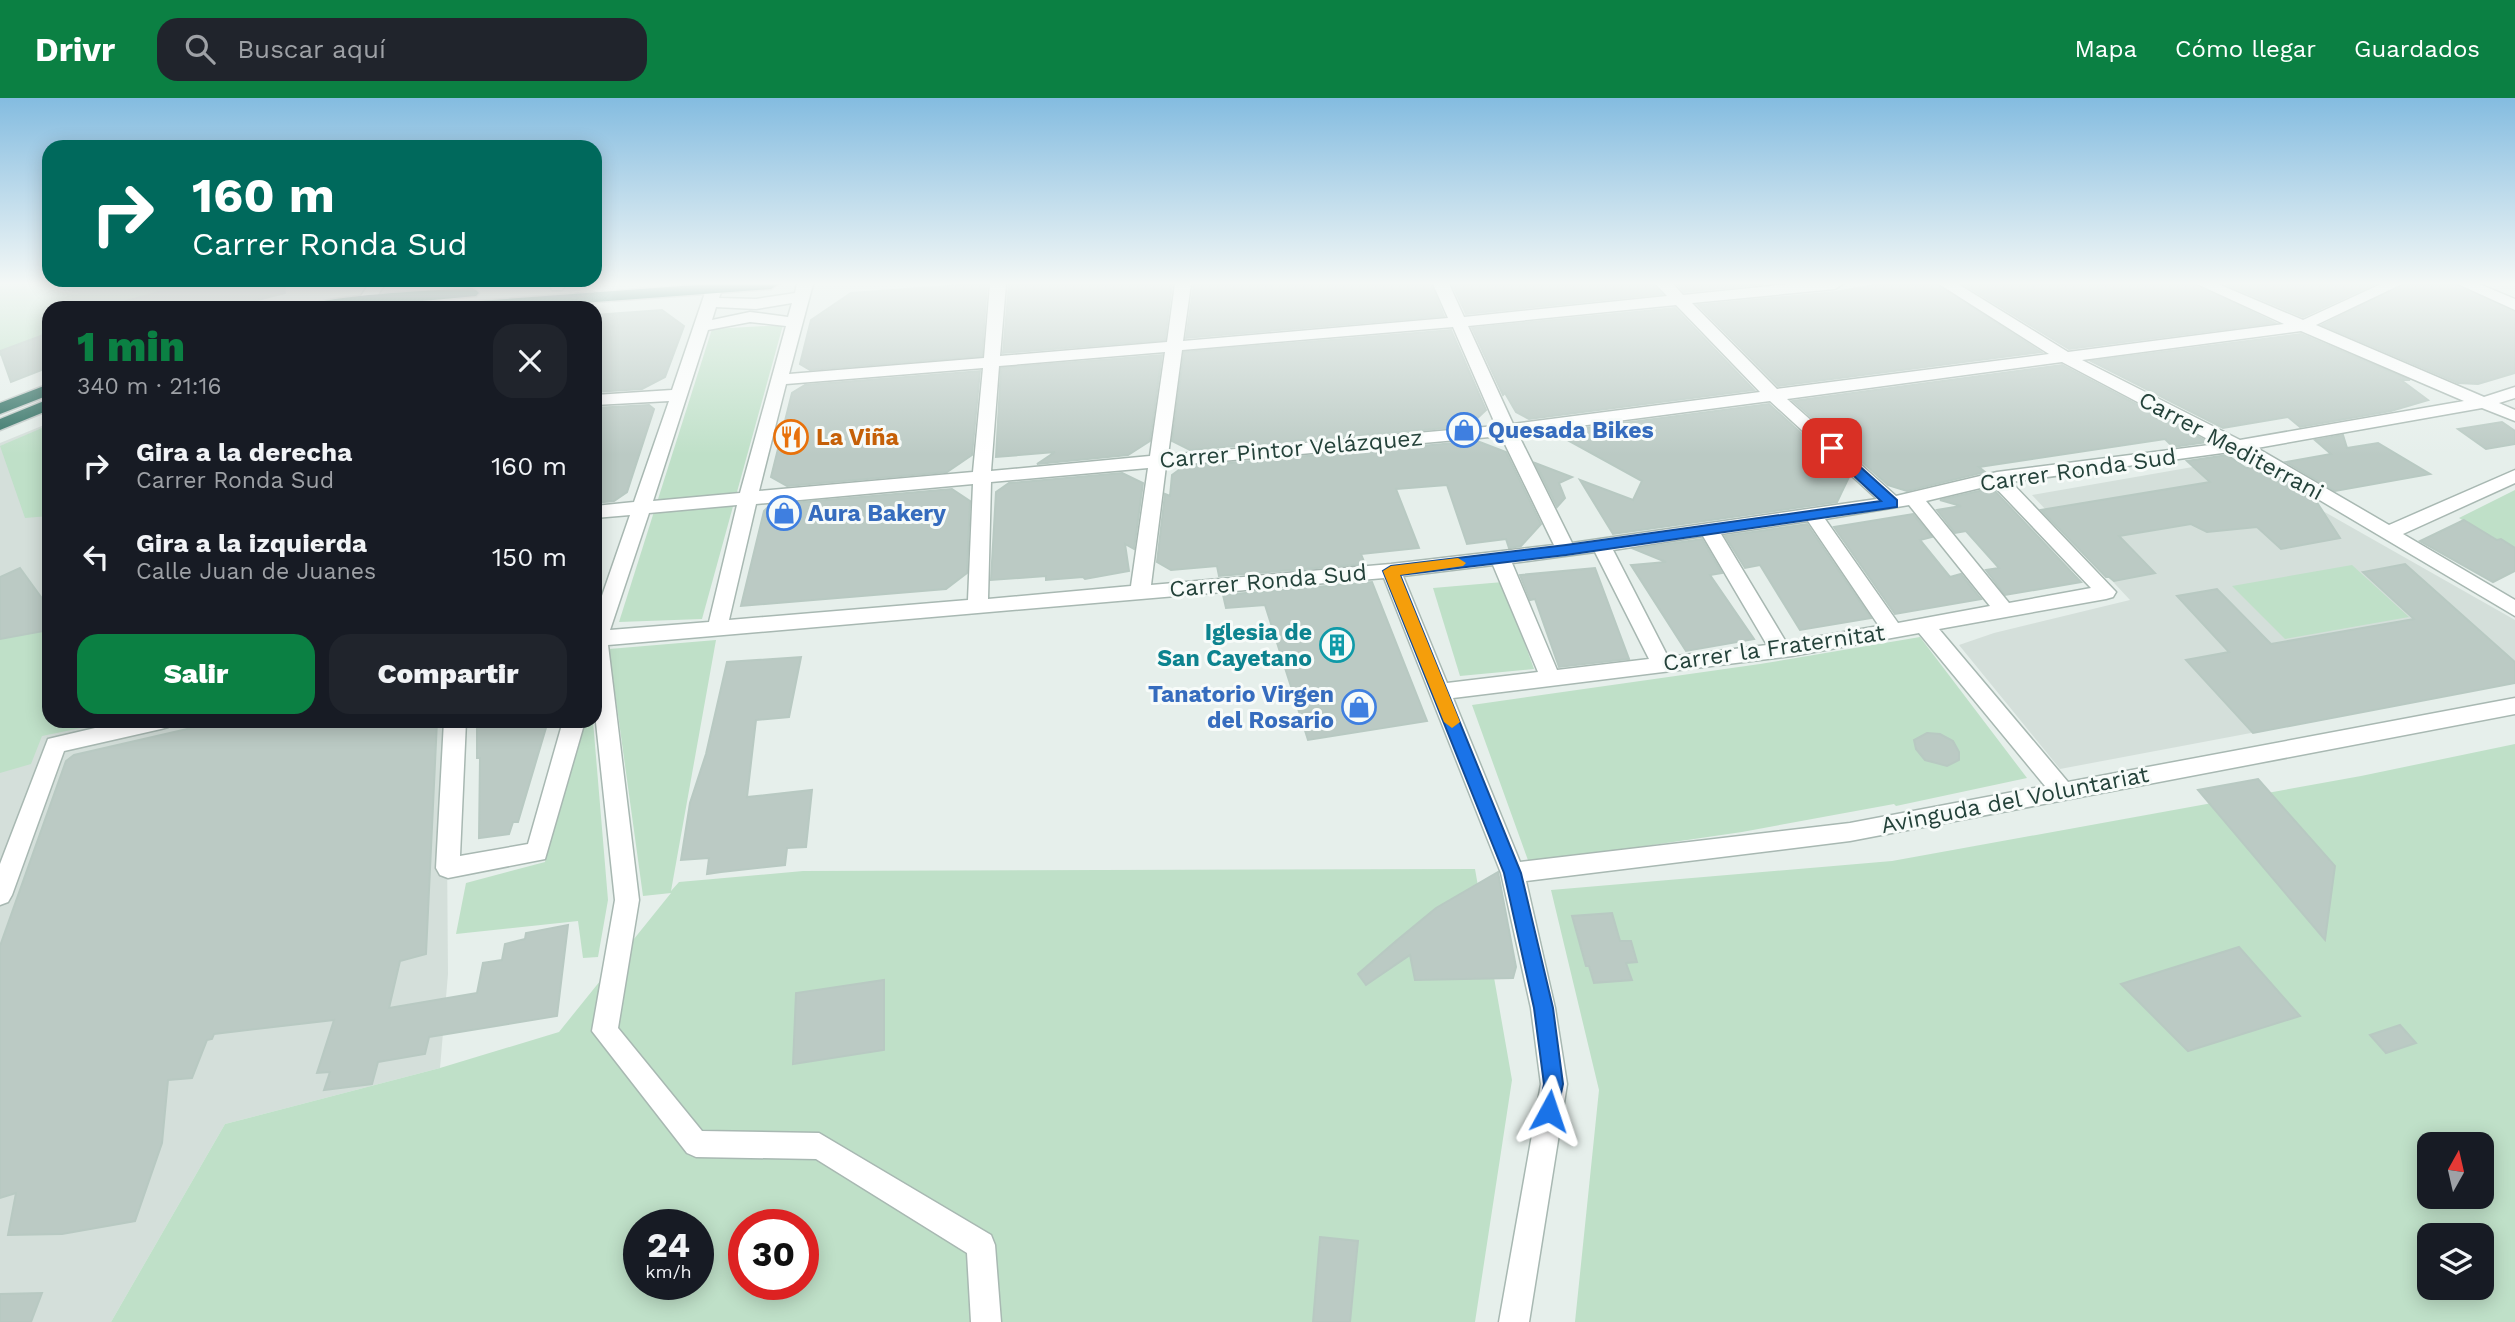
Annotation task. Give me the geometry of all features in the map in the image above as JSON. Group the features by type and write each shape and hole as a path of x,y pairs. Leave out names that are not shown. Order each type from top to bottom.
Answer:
{"highway":[{"path":"0,409 42,392"},
{"path":"0,425 42,407"}],"street":[{"path":"602,624 697,341"},
{"path":"717,629 789,341"},
{"path":"978,606 982,477 994,341"},
{"path":"1140,592 1175,341"},
{"path":"779,380 1241,341"},
{"path":"1467,341 1566,550"},
{"path":"1721,341 1771,393 1892,503"},
{"name":"Carrer Mediterrani","path":"2039,341 2219,438 2241,446 2515,609"},
{"name":"Carrer Pintor Velázquez","path":"602,511 1507,430 1771,393 2068,359 2195,341"},
{"path":"2337,341 2515,416"},
{"name":"Carrer Ronda Sud","path":"602,640 1391,571 1566,550 1915,500 1997,478 2241,446 2481,403 2515,392"},
{"path":"602,400 677,395"},
{"path":"2388,533 2515,476"},
{"name":"Carrer la Fraternitat","path":"1440,692 1780,650 2106,592 1997,478"},
{"path":"1915,500 2004,610"},
{"path":"1813,515 1893,631"},
{"path":"1709,530 1780,650"},
{"path":"1601,545 1662,665"},
{"path":"1500,558 1551,679"},
{"path":"1391,571 1513,873 1543,1008 1554,1084 1514,1322"},
{"path":"1924,625 2063,792"},
{"path":"602,693 626,900 605,1031 696,1144 819,1146 981,1245 985,1322"},
{"name":"Avinguda del Voluntariat","path":"1513,873 1850,832 2515,706"},
{"path":"0,895 56,746 132,728"},
{"path":"455,728 448,868 537,852 572,728"}],"shaded area":[{"path":"42,426 42,728 446,728 448,974 440,1068 225,1124 111,1322 0,1322 0,443"},
{"path":"2233,460 2515,620 2515,683 2060,769 1959,645 1994,633 2130,600 2032,495"}],"green space":[{"path":"0,341 38,341 0,356"},
{"path":"708,341 779,341 702,619 619,622"},
{"path":"42,428 42,517 25,518 0,446"},
{"path":"2515,490 2515,553 2459,518"},
{"path":"2352,565 2409,617 2285,639 2232,586"},
{"path":"1503,582 1534,669 1460,676 1433,588"},
{"path":"42,631 42,728 81,728 42,736 31,764 0,773 0,639"},
{"path":"1920,637 2027,778 1896,806 1894,804 1742,832 1529,863 1472,705 1760,664"},
{"path":"716,640 671,891 679,882 803,871 1475,869 1512,1080 1475,1322 111,1322 225,1124 440,1068 559,1032 671,893 643,896 609,649"},
{"path":"580,728 594,728 608,900 598,957 583,958 578,921 456,934 466,883 545,862"},
{"path":"2515,744 2515,1322 1575,1322 1599,1090 1551,890 1892,861 2361,776"}],"building":[{"path":"27,341 42,341 42,370 11,382 0,351"},
{"path":"602,341 678,341 665,377 642,389 602,392"},
{"path":"806,341 983,341 982,356 810,370 800,364"},
{"path":"1004,341 1151,341 1003,353"},
{"path":"1316,341 1456,341 1486,410 1469,426 1190,450 1172,441 1184,352"},
{"path":"1478,341 1707,341 1754,390 1529,419 1516,412 1505,393 1503,395"},
{"path":"1734,341 2024,341 2041,352 1778,386"},
{"path":"2056,341 2131,341 2069,349"},
{"path":"2246,341 2318,341 2410,380 2401,380 2428,400 2391,411 2300,427 2288,417 2223,428 2091,361"},
{"path":"2360,341 2515,341 2515,373 2478,384 2458,383"},
{"path":"1162,355 1150,441 1128,455 1037,464 1055,452 996,457 1001,368"},
{"path":"2062,365 2208,442 2173,447 2165,439 1979,467 1985,472 1907,491 1888,485 1793,401"},
{"path":"980,371 972,455 947,472 787,486 771,477 792,393 805,385"},
{"path":"1769,404 1849,477 1837,502 1613,534 1580,480 1633,500 1642,481 1553,432"},
{"path":"649,405 654,409 627,492 614,501 602,502 602,408"},
{"path":"2502,422 2515,431 2515,444 2486,449 2458,429"},
{"path":"2343,435 2347,448 2378,443 2430,474 2335,491 2286,462 2331,454 2315,440"},
{"path":"1477,441 1506,452 1541,524 1521,546 1509,548 1506,539 1467,544 1447,485 1396,489 1419,548 1361,554 1365,564 1219,576 1217,566 1171,570 1157,562 1165,494 1170,496 1172,475 1183,467"},
{"path":"2227,455 2246,468 2258,466 2316,501 2340,538 2281,549 2257,527 2207,532 2191,524 2119,536 2155,573 2114,581 2106,577 2041,510 2210,482 2187,461"},
{"path":"1535,463 1572,477 1559,483 1565,498 1557,507"},
{"path":"1122,473 1143,483 1134,549 1125,544 1129,571 1085,579 1046,580 1046,576 991,580 996,492 1009,483"},
{"path":"1992,488 2081,582 2005,595 1986,570 1999,568 1966,531 1955,533 1937,510 1961,506 1940,500"},
{"path":"952,489 970,501 967,573 946,589 741,606 764,511 770,505"},
{"path":"1913,514 1932,537 1920,540 1950,577 1961,574 1981,599 1895,614 1834,527"},
{"path":"2464,520 2515,548 2515,571 2493,582 2420,541"},
{"path":"1807,524 1871,618 1800,630 1760,565 1745,568 1725,536"},
{"path":"1702,539 1722,573 1710,575 1754,639 1686,651 1631,565 1666,562 1634,549"},
{"path":"2405,564 2515,662 2515,683 2253,733 2186,660 2229,652 2177,596 2217,589 2271,644 2414,619 2363,572"},
{"path":"20,568 42,598 42,631 0,639 0,577"},
{"path":"1595,568 1629,659 1559,667 1535,599 1530,600 1520,575"},
{"name":"Iglesia de San Cayetano","path":"1372,582 1427,721 1308,740 1265,605 1226,608 1223,595"},
{"path":"801,657 789,717 756,720 747,797 812,790 806,847 787,848 785,865 707,874 709,858 681,860 690,803 706,754 727,662"},
{"path":"192,728 437,728 426,954 400,961 389,1008 477,993 483,963 502,960 505,944 525,939 526,933 568,925 557,1016 429,1037 425,1054 378,1062 372,1084 324,1090 330,1072 317,1073 334,1020 214,1034 212,1039 207,1040 192,1078 168,1080 162,1143 135,1221 62,1234 8,1235 16,1193 0,1198 0,946 66,761 74,755"},
{"path":"477,728 546,728 518,822 513,822 509,834 479,838 480,758 477,758"},
{"path":"1927,733 1940,734 1953,741 1959,752 1959,760 1947,766 1925,760 1916,749 1914,740"},
{"path":"2258,779 2335,866 2325,940 2198,790"},
{"path":"1498,872 1516,967 1513,978 1415,980 1410,955 1366,985 1358,974 1396,941 1436,908"},
{"path":"1612,913 1620,941 1631,941 1637,962 1626,963 1632,980 1594,983 1589,966 1586,966 1572,916"},
{"path":"2239,947 2300,1016 2188,1051 2121,984"},
{"path":"884,980 884,1050 793,1064 796,993"},
{"path":"2400,1025 2416,1043 2386,1053 2370,1035"},
{"path":"1320,1237 1358,1241 1350,1322 1313,1322"},
{"path":"42,1293 31,1322 0,1322 0,1294"}],"slow traffic":[{"path":"1452,722 1391,571 1458,563"}],"place":[{"name":"Quesada Bikes","path":"1464,430"},
{"name":"La Viña","path":"791,437"},
{"name":"Aura Bakery","path":"784,513"},
{"name":"Iglesia de San Cayetano","path":"1337,645"},
{"name":"Tanatorio Virgen del Rosario","path":"1359,707"}],"route":[{"path":"1549,1111 1554,1084 1543,1008 1513,873 1391,571 1566,550 1892,503 1832,448"}]}
